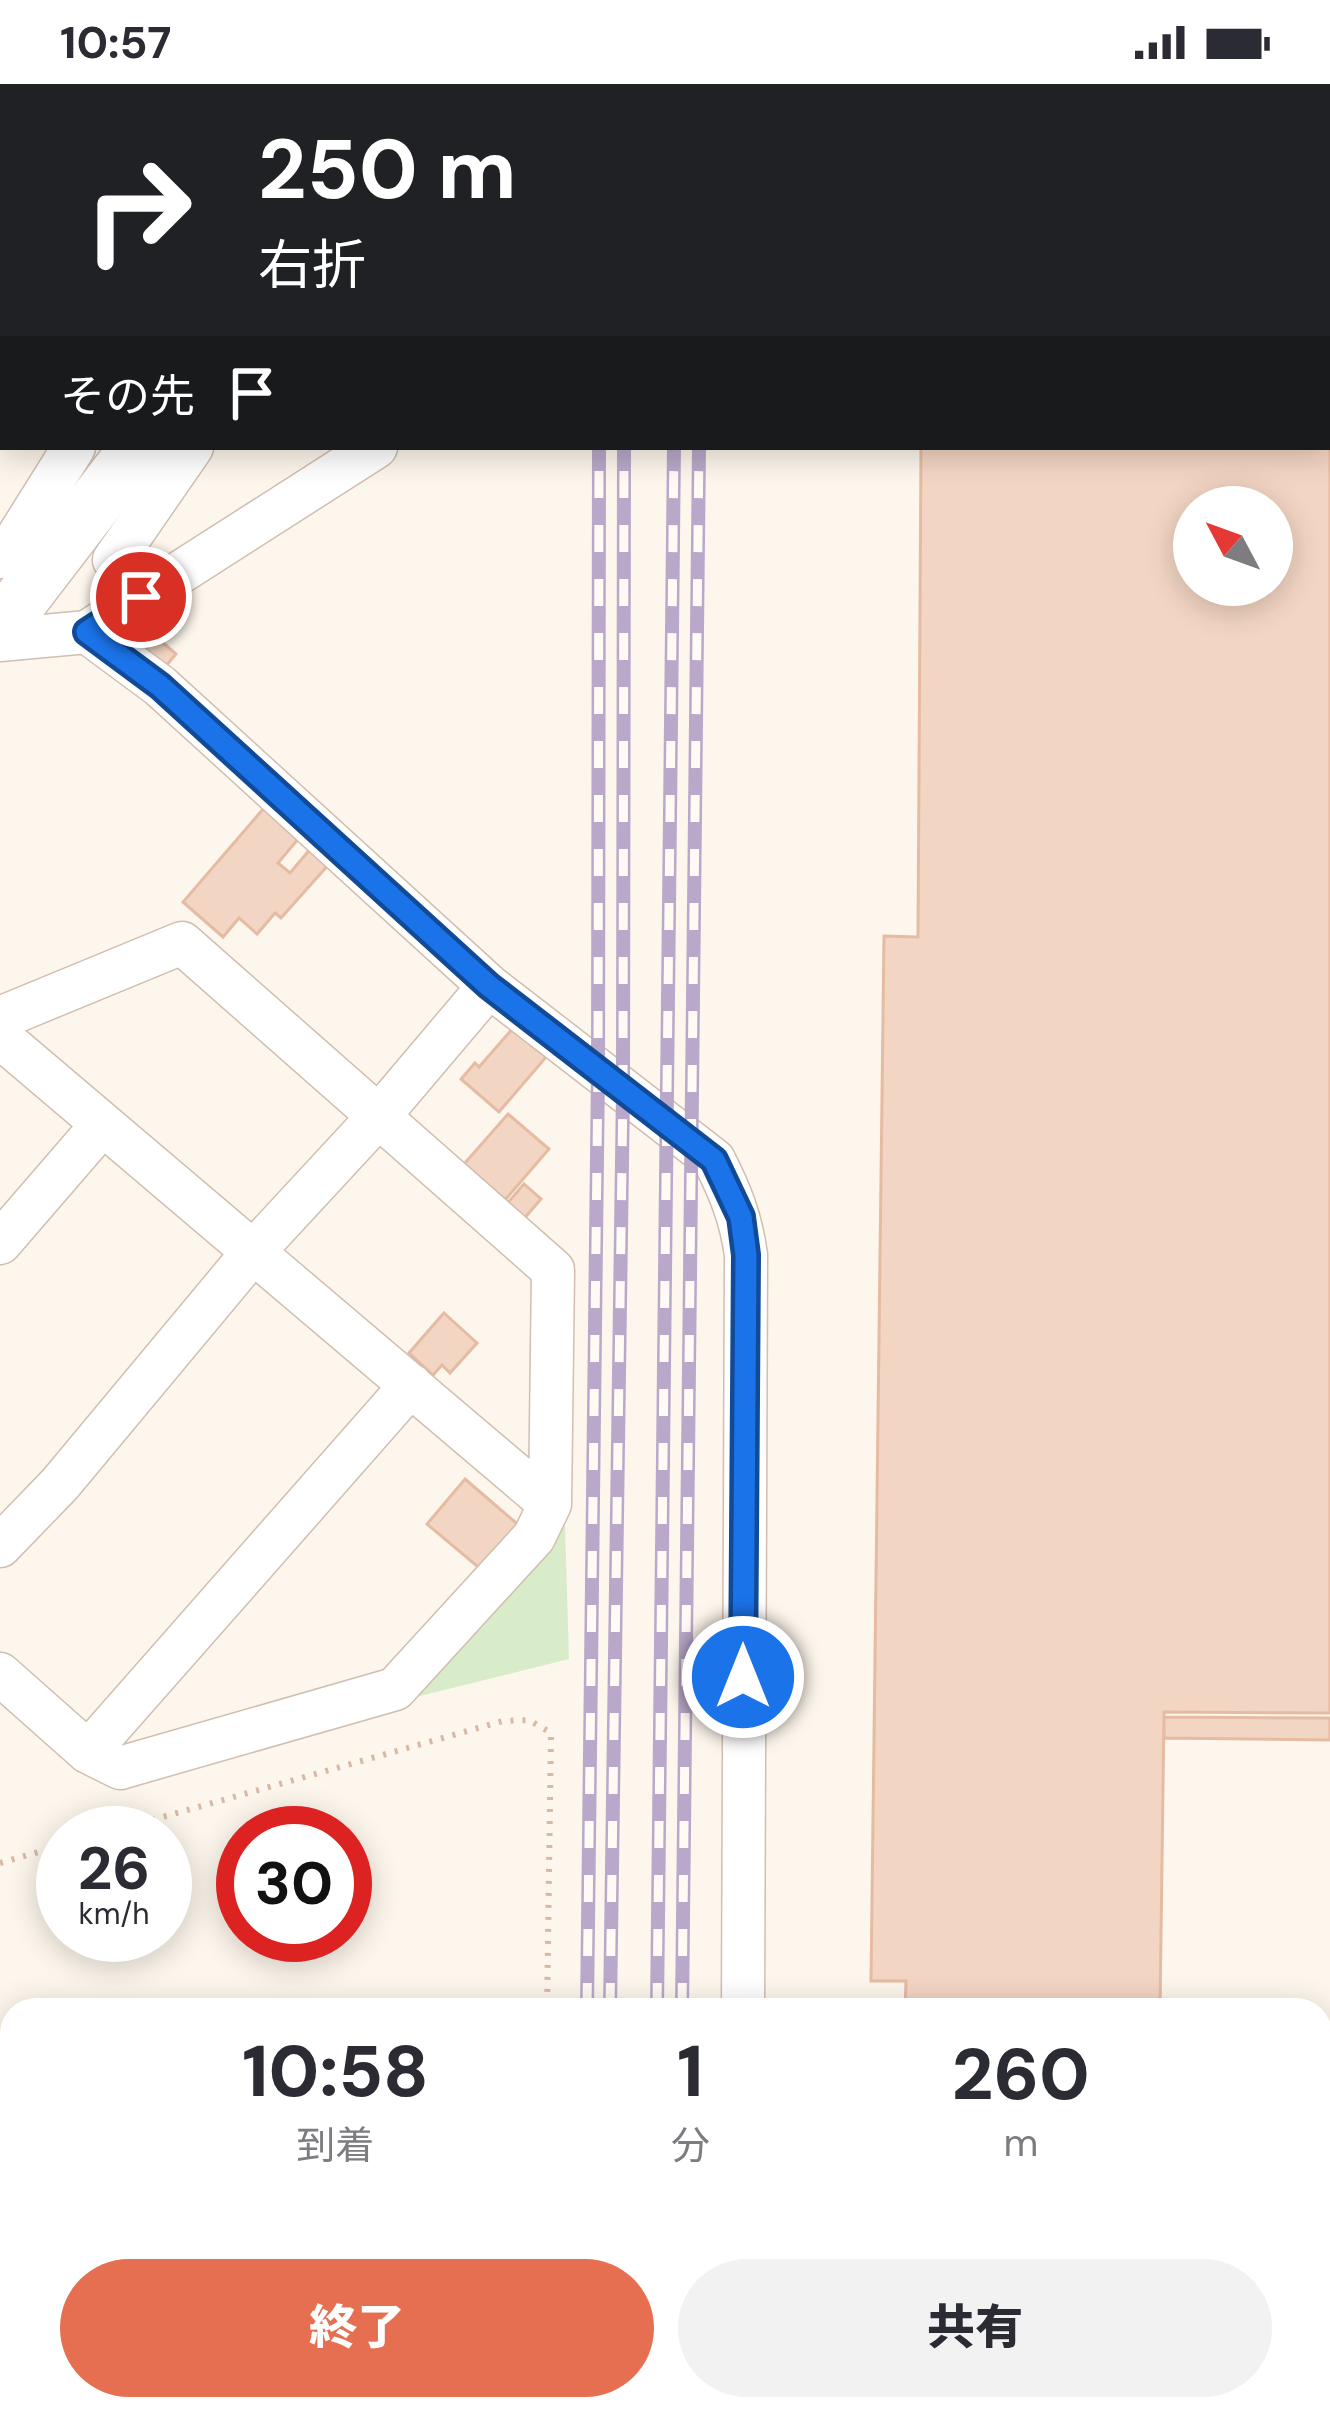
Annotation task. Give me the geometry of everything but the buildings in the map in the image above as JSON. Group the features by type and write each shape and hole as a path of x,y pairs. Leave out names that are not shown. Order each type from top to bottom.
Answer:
{"street":[{"path":"0,556 8,554 72,450"},
{"path":"0,627 136,450"},
{"path":"141,597 114,560 190,450"},
{"path":"0,640 87,632 371,450"},
{"path":"87,632 160,686 489,986 714,1160 741,1217 746,1255 742,1998"},
{"path":"0,1018 182,943 553,1270 550,1504 534,1537 395,1689 121,1768 88,1752 0,1674"},
{"path":"0,1546 60,1484 254,1251 379,1116 489,986"},
{"path":"0,1037 550,1504"},
{"path":"0,1244 101,1126"},
{"path":"88,1752 411,1385"}],"path":[{"path":"192,1809 502,1721 538,1722 550,1733 547,1998"},
{"path":"0,1863 36,1853"}],"green space":[{"path":"565,1526 569,1659 412,1698"}],"railway":[{"path":"587,1998 598,1072 599,450"},
{"path":"610,1998 623,1091 624,450"},
{"path":"657,1998 674,450"},
{"path":"682,1998 699,450"}],"route":[{"path":"141,597 87,632 160,686 489,986 714,1160 741,1217 746,1255 743,1677"}]}
